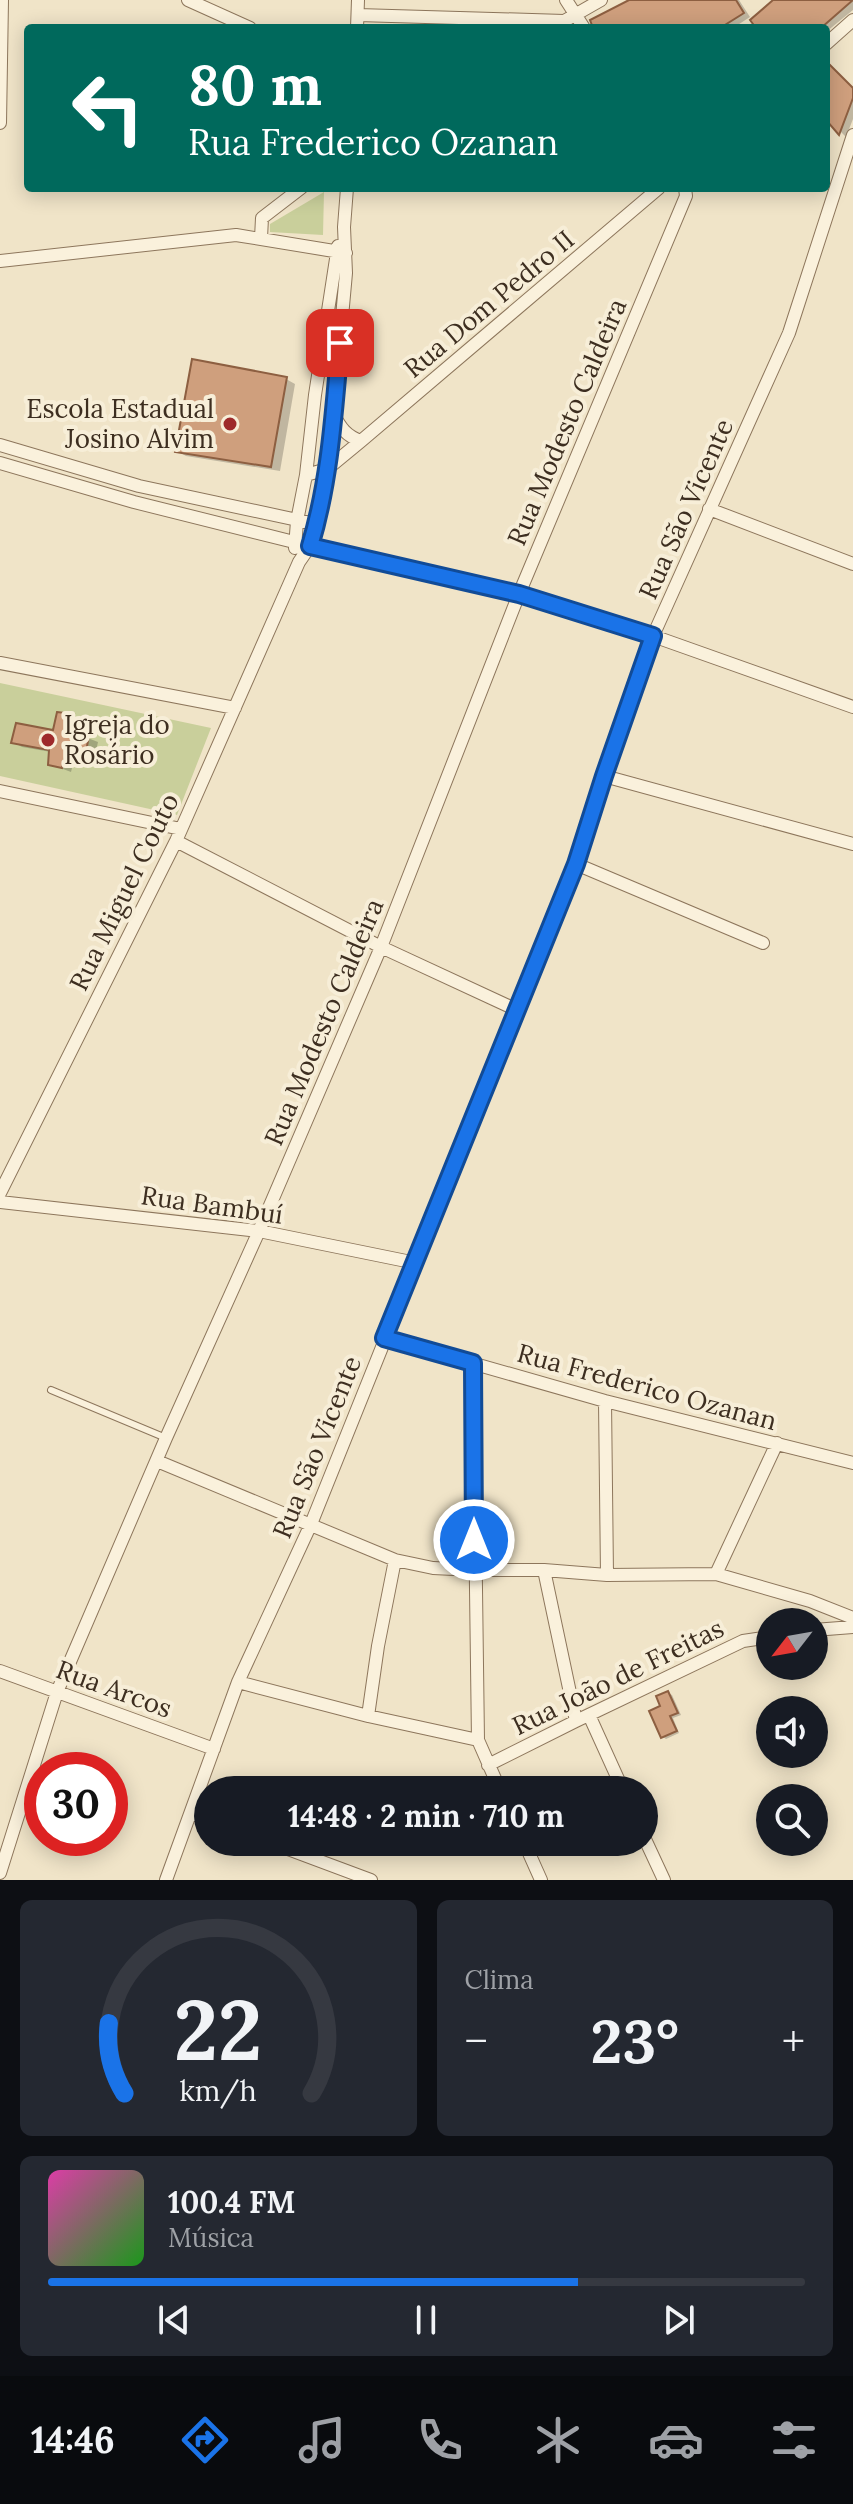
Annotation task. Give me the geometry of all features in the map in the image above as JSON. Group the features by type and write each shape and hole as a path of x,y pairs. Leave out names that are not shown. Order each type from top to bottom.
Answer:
{"street":[{"path":"0,123 2,0"},
{"path":"188,0 241,24"},
{"path":"358,0 357,22 564,21 601,0"},
{"path":"564,21 566,0"},
{"path":"830,40 853,20"},
{"name":"Rua São Vicente","path":"166,1880 238,1682 311,1524 576,864 653,636 789,333 853,135"},
{"path":"236,235 296,192"},
{"path":"299,562 294,542 341,253 347,192"},
{"name":"Rua Dom Pedro II","path":"306,475 327,469 654,192"},
{"name":"Rua Modesto Caldeira","path":"0,1873 57,1692 381,947 519,594 686,192"},
{"path":"261,238 262,218"},
{"path":"0,261 236,235 341,253"},
{"name":"Rua Miguel Couto","path":"0,1193 178,835 299,562 310,546 327,469 341,253"},
{"path":"312,422 320,430 332,420 349,437 361,441"},
{"path":"0,445 139,486 316,524"},
{"path":"0,463 134,502 519,594 653,636 853,707"},
{"path":"134,502 139,486"},
{"path":"709,509 853,564"},
{"path":"297,521 310,546"},
{"path":"0,663 235,708"},
{"path":"604,776 853,844"},
{"path":"0,791 178,835 381,947 517,1010"},
{"path":"576,864 763,943"},
{"name":"Rua Bambuí","path":"0,1202 259,1231 416,1263"},
{"name":"Rua Frederico Ozanan","path":"384,1338 605,1401 853,1463"},
{"path":"473,1363 478,1740 493,1776"},
{"path":"605,1401 607,1575"},
{"path":"716,1574 777,1443"},
{"path":"157,1461 395,1560 433,1568 475,1570 544,1570 607,1575 716,1574 810,1601 853,1618"},
{"path":"368,1716 395,1560"},
{"path":"544,1570 576,1721"},
{"path":"828,1629 853,1627"},
{"name":"Rua João de Freitas","path":"488,1765 743,1641 756,1639"},
{"name":"Rua Arcos","path":"0,1671 214,1749"},
{"name":"Rua João de Freitas","path":"238,1682 368,1716 478,1740"},
{"path":"589,1715 617,1776"},
{"path":"306,1856 371,1880"},
{"path":"530,1856 541,1880"},
{"path":"653,1856 664,1880"},
{"path":"328,1880 333,1866"}],"lane":[{"path":"51,1390 166,1438"}],"green space":[{"path":"324,192 323,235 270,232 270,224"},
{"path":"0,683 211,728 177,815 0,776"}],"building":[{"path":"629,0 736,0 744,13 726,24 592,24 590,20"},
{"path":"773,0 853,0 826,24 753,24 750,20"},
{"path":"830,65 853,88 853,98 839,135 830,125"},
{"path":"192,359 287,377 271,467 175,452"},
{"path":"57,712 74,714 70,731 89,735 86,752 67,749 62,768 48,765 49,750 11,743 16,723 53,730"},
{"path":"668,1691 678,1713 670,1716 677,1731 661,1738 649,1711 660,1706 656,1696"}],"place":[{"name":"Escola Estadual Josino Alvim","path":"230,424"},
{"name":"Igreja do Rosário","path":"48,740"}],"route":[{"path":"340,343 330,449 321,509 310,546 519,594 653,636 576,864 384,1338 473,1363 474,1540"}]}
